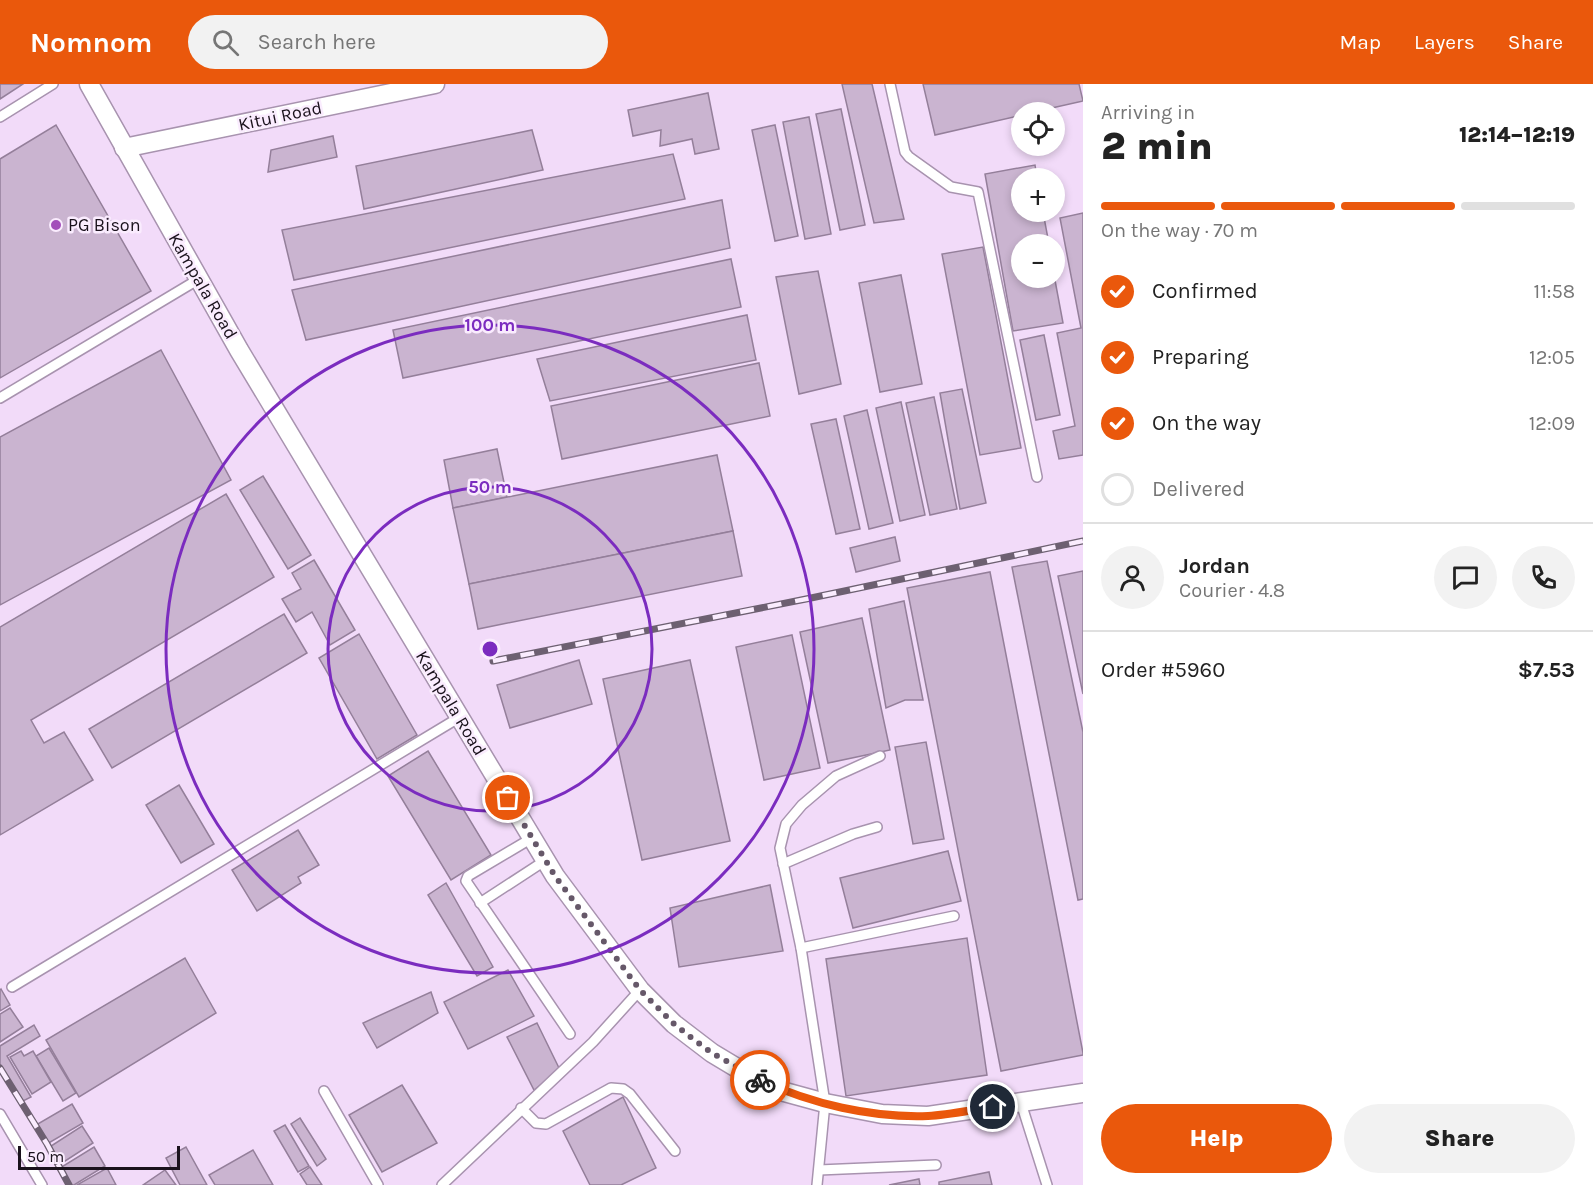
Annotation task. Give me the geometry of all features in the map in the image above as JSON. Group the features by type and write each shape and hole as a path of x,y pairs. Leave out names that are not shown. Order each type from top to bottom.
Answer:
{"street":[{"name":"Kampala Road","path":"89,84 199,279 555,876 640,990 674,1024 712,1053 747,1074 781,1090 825,1103 882,1114 928,1116 1083,1093"},
{"name":"Kitui Road","path":"124,148 435,84"}],"lane":[{"path":"0,117 53,84"},
{"path":"890,84 905,152 909,157 951,187 978,192 1037,477"},
{"path":"0,398 199,279"},
{"path":"12,987 460,717"},
{"path":"817,1185 825,1103 801,948 780,848 786,824 802,805 836,776 880,756"},
{"path":"783,864 853,834 877,827"},
{"path":"532,838 468,876 466,881 570,1034"},
{"path":"480,903 546,860"},
{"path":"801,948 954,916"},
{"path":"442,1185 593,1042 640,990"},
{"path":"521,1108 536,1123 546,1124 611,1088 623,1089 630,1094 675,1151"},
{"path":"324,1091 378,1185"},
{"path":"1022,1103 1047,1185"},
{"path":"0,1114 42,1185"},
{"path":"819,1170 936,1165"}],"building":[{"path":"0,84 23,84 0,99"},
{"path":"842,84 872,84 904,219 874,223"},
{"path":"923,84 1079,84 1083,101 1065,105 1065,102 1011,102 1011,118 935,135"},
{"path":"708,93 719,149 695,154 692,139 660,146 661,130 633,136 628,110"},
{"path":"841,109 865,225 840,230 816,114"},
{"path":"809,117 831,234 805,239 783,122"},
{"name":"PG Bison","path":"56,125 151,291 0,378 0,159"},
{"path":"775,125 798,236 775,241 752,130"},
{"path":"532,130 543,170 364,209 356,166"},
{"path":"333,136 337,157 268,172 271,150"},
{"path":"673,154 685,199 294,280 282,230"},
{"path":"1035,165 1035,168 1018,168"},
{"path":"1011,169 1011,222 1045,222 1047,234 1011,234 1011,288 1056,288 1063,323 1013,331 985,174"},
{"path":"722,200 730,248 306,340 292,290"},
{"path":"1083,213 1083,455 1059,459 1053,431 1075,426 1057,333 1081,328 1065,234 1063,234 1061,222 1065,222 1065,217"},
{"path":"983,247 1021,448 980,455 942,254"},
{"path":"731,259 741,307 403,378 393,330"},
{"path":"818,271 841,384 799,394 776,277"},
{"path":"901,275 922,384 880,392 859,283"},
{"path":"747,315 756,360 550,401 537,359"},
{"path":"1044,335 1060,415 1036,420 1020,340"},
{"path":"161,350 231,480 0,605 0,437"},
{"path":"759,363 770,416 562,459 551,406"},
{"path":"962,389 986,503 960,509 940,393"},
{"path":"934,397 957,509 930,515 906,403"},
{"path":"901,402 925,515 900,521 876,408"},
{"path":"867,410 893,523 869,529 844,416"},
{"path":"836,419 860,529 836,534 811,424"},
{"path":"497,449 507,497 453,508 444,460"},
{"path":"717,455 733,531 469,584 453,508"},
{"path":"263,476 311,555 288,569 240,490"},
{"path":"226,494 274,577 31,720 44,743 64,732 93,780 0,835 0,627"},
{"path":"733,531 742,576 478,629 469,584"},
{"path":"895,537 900,561 856,572 850,548"},
{"path":"314,560 355,630 330,645 312,612 296,622 282,599 301,589 292,573"},
{"path":"1047,561 1083,732 1083,899 1078,900 1012,567"},
{"path":"1083,571 1083,694 1058,576"},
{"path":"990,572 1083,1053 1083,1055 1001,1071 907,588"},
{"path":"904,601 923,700 905,700 886,708 869,609"},
{"path":"284,614 307,653 112,768 89,729"},
{"path":"862,618 890,750 828,763 800,632"},
{"path":"359,634 417,735 377,759 319,658"},
{"path":"792,635 820,768 764,780 736,647"},
{"path":"579,660 592,704 510,728 497,685"},
{"path":"690,660 730,841 642,860 603,679"},
{"path":"926,742 944,839 913,844 895,747"},
{"path":"428,751 491,855 451,880 388,776"},
{"path":"179,785 214,844 181,863 146,805"},
{"path":"298,830 319,865 298,877 301,883 257,911 232,870"},
{"path":"948,851 961,901 853,928 840,878"},
{"path":"446,883 493,967 477,976 428,895"},
{"path":"770,885 783,951 679,967 670,908"},
{"path":"967,938 987,1075 846,1096 826,959"},
{"path":"185,958 216,1013 79,1097 46,1040"},
{"path":"508,970 534,1016 468,1049 444,1002"},
{"path":"0,990 10,1005 0,1011"},
{"path":"431,992 438,1013 377,1048 363,1023"},
{"path":"10,1008 23,1027 0,1042 0,1014"},
{"path":"537,1023 560,1070 534,1090 507,1037"},
{"path":"34,1025 40,1036 7,1056 31,1097 21,1102 0,1068 0,1046"},
{"path":"49,1048 76,1093 63,1101 36,1056"},
{"path":"21,1051 24,1056 33,1051 51,1082 32,1094 10,1057"},
{"path":"402,1085 437,1143 382,1172 349,1115"},
{"path":"623,1097 656,1168 621,1185 590,1185 563,1131"},
{"path":"72,1104 83,1123 47,1144 36,1125"},
{"path":"300,1118 326,1159 317,1166 291,1124"},
{"path":"285,1125 309,1166 298,1172 274,1131"},
{"path":"82,1126 93,1143 59,1165 48,1148"},
{"path":"94,1147 105,1166 74,1185 70,1185 60,1168"},
{"path":"186,1147 207,1185 180,1185 166,1158"},
{"path":"253,1150 273,1185 215,1185 209,1175"},
{"path":"310,1167 322,1185 307,1185 300,1174"},
{"path":"107,1168 116,1185 77,1185"},
{"path":"165,1170 176,1185 143,1185"},
{"path":"989,1172 992,1185 939,1185 939,1182"},
{"path":"919,1179 920,1185 889,1185"}],"railway":[{"path":"493,661 1083,541"},
{"path":"0,1068 47,1144 69,1185"}],"way so far":[{"path":"508,798 555,876 640,990 674,1024 693,1039 712,1053 760,1080"}],"place":[{"name":"PG Bison","path":"56,225"}],"route":[{"path":"760,1080 781,1090 825,1103 882,1114 928,1116 993,1107"}]}
